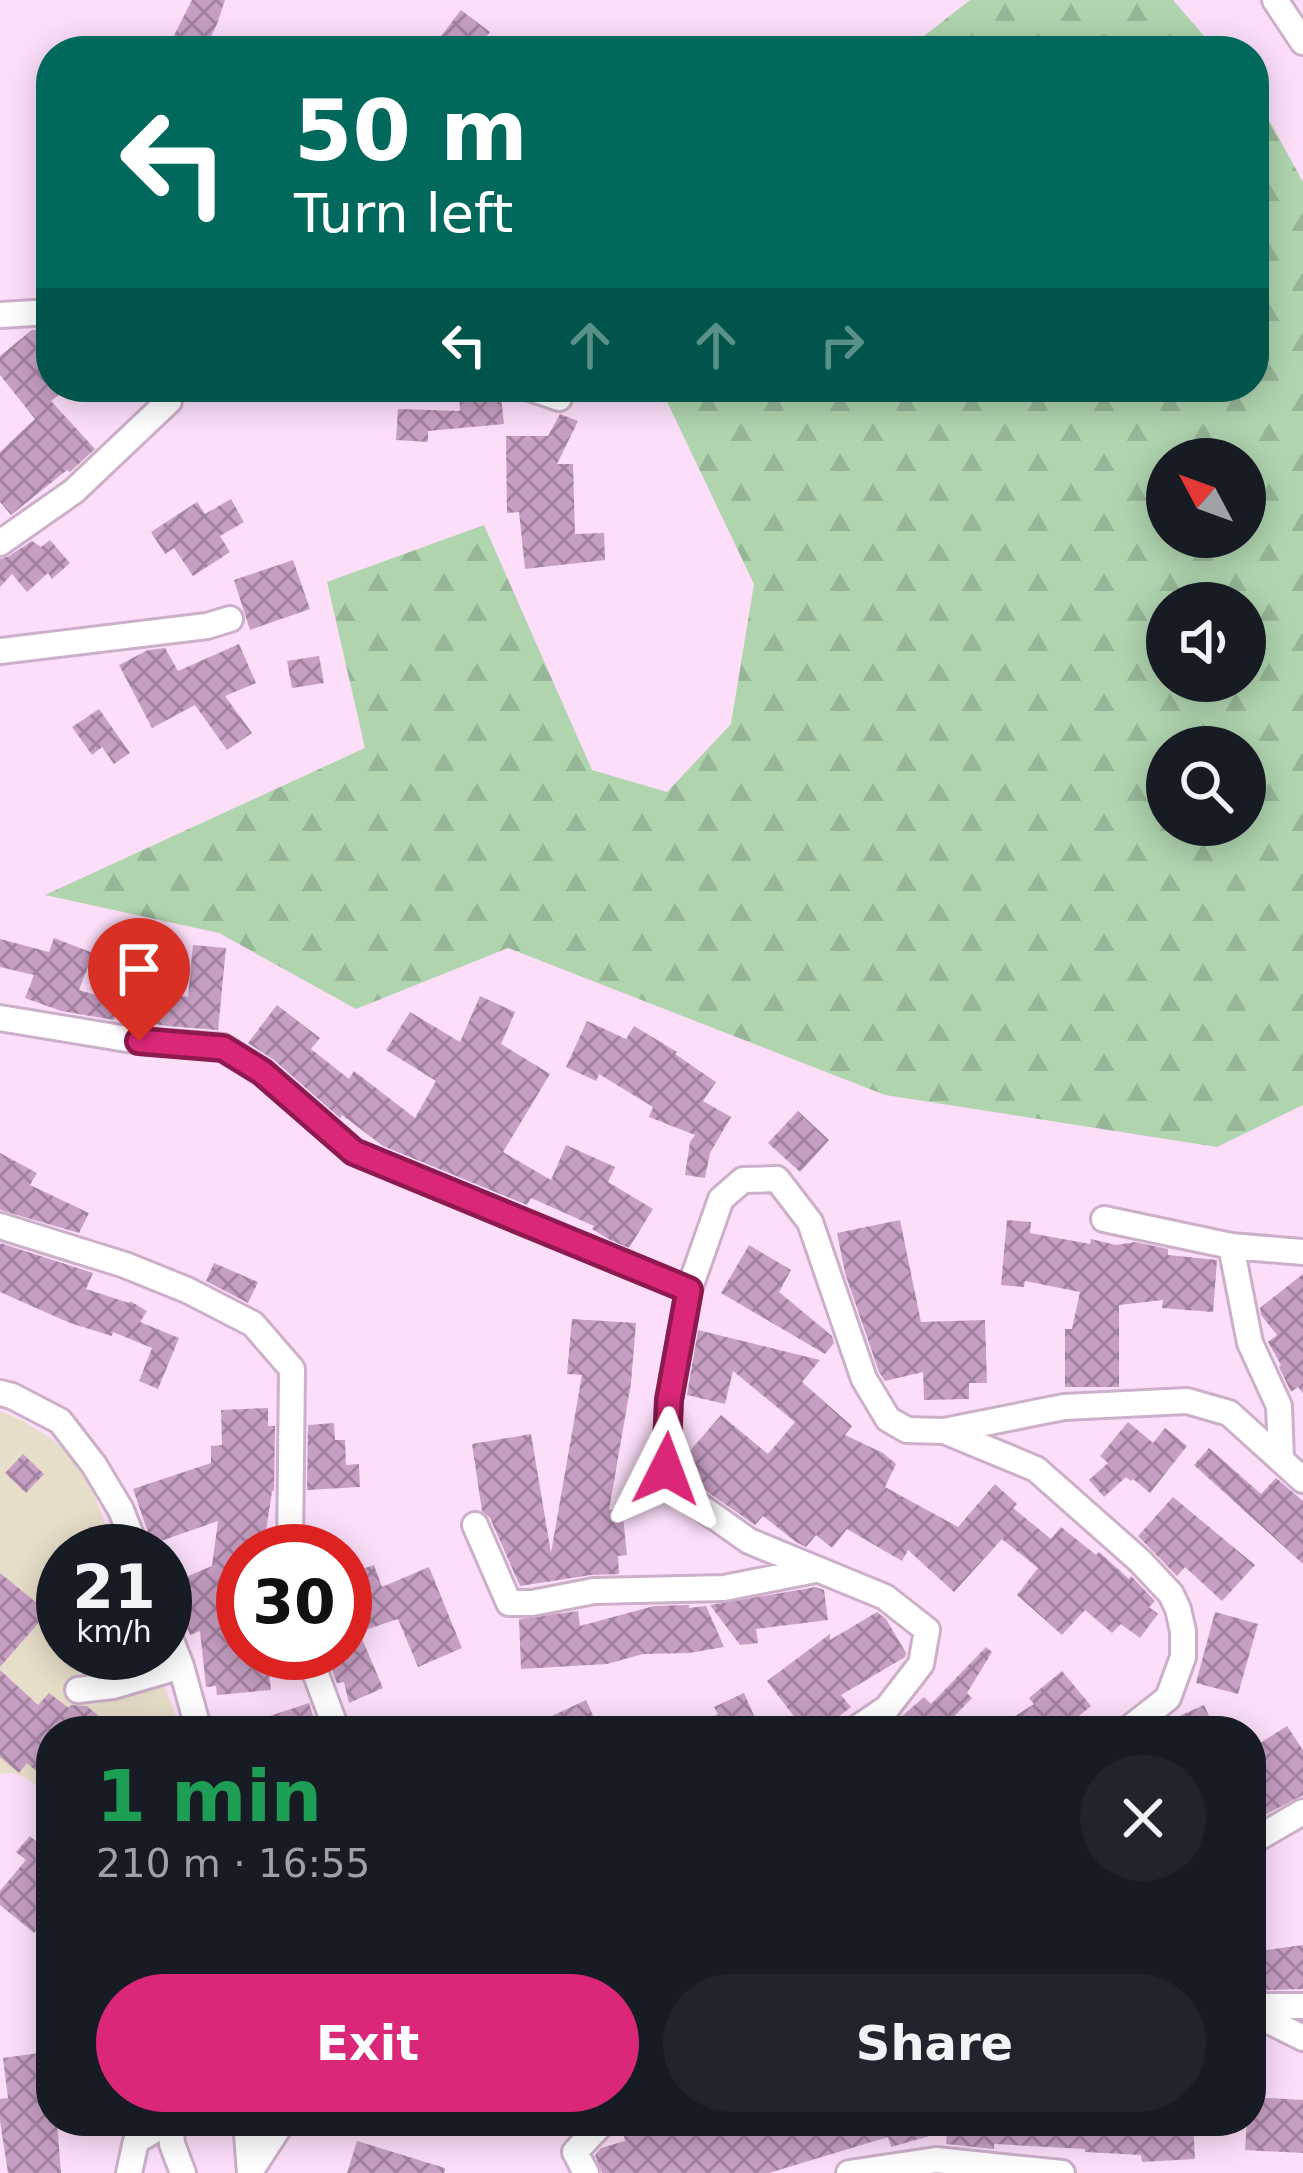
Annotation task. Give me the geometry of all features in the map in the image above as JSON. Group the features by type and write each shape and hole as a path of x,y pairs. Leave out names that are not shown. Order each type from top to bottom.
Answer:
{"street":[{"path":"1275,0 1303,42"},
{"path":"0,315 36,313"},
{"path":"0,543 74,490 168,402"},
{"path":"0,651 207,626 230,619"},
{"path":"0,1018 139,1041 223,1048 262,1072 354,1152 689,1290"},
{"path":"875,1716 887,1708 920,1664 927,1630 885,1597 749,1541 691,1500 666,1469 669,1400 689,1290 721,1199 743,1180 776,1179 810,1222 864,1379 888,1419 908,1430 944,1431 1064,1407 1187,1401 1229,1413 1303,1480"},
{"path":"1104,1219 1231,1246 1303,1252"},
{"path":"0,1226 125,1265 188,1290 253,1324 292,1369 290,1524"},
{"path":"1231,1246 1250,1343 1279,1406 1281,1458"},
{"path":"0,1393 60,1421 94,1465 126,1524"},
{"path":"944,1431 1036,1469 1171,1594 1183,1631 1183,1657 1168,1698 1145,1716"},
{"path":"475,1526 509,1603 594,1592 724,1588 814,1570"},
{"path":"78,1690 133,1680"},
{"path":"185,1680 196,1716"},
{"path":"318,1680 331,1716"},
{"path":"1266,1833 1303,1812"},
{"path":"1266,2008 1303,2006"},
{"path":"1266,2017 1303,2038"},
{"path":"129,2173 136,2141 144,2136"},
{"path":"171,2136 183,2173"},
{"path":"247,2136 250,2172"},
{"path":"250,2172 273,2136"},
{"path":"586,2173 574,2152 589,2136"},
{"path":"850,2173 936,2160 1062,2173"}],"shaded area":[{"path":"0,1411 52,1439 72,1456 88,1478 105,1524 36,1524 36,1680 162,1680 176,1716 36,1716 36,1785 13,1773 0,1774"}],"green space":[{"path":"970,0 1173,0 1204,36 924,36"},
{"path":"1269,120 1303,182 1303,1105 1217,1147 885,1095 508,948 356,1009 219,933 45,895 365,748 327,582 484,525 592,770 667,792 731,724 754,584 667,402 1269,402"}],"building":[{"path":"192,0 225,0 211,36 174,36"},
{"path":"461,10 490,32 487,36 441,36"},
{"path":"36,330 36,402 52,402 95,449 11,515 0,502 0,452 35,419 0,375 0,356"},
{"path":"460,402 502,402 504,424 428,431 428,442 396,440 398,409 460,411"},
{"path":"560,414 578,421 557,464 573,464 575,534 604,533 605,560 525,569 519,512 507,513 506,436 548,436"},
{"path":"231,499 244,522 220,536 230,552 193,576 174,548 165,554 151,532 197,502 205,514"},
{"path":"50,540 70,563 52,579 48,573 27,592 12,574 0,587 0,559 32,541 41,547"},
{"path":"293,560 310,609 250,630 234,580"},
{"path":"239,644 256,683 225,696 252,733 227,750 195,705 152,728 119,665 148,650 165,648 178,671"},
{"path":"319,656 324,683 292,688 287,661"},
{"path":"99,709 130,753 114,764 102,747 92,755 72,727"},
{"path":"54,938 93,953 79,990 119,1002 114,1020 61,1011 25,998 34,975 0,967 0,939 49,952"},
{"path":"193,945 226,948 218,1030 129,1019 136,986 188,997"},
{"path":"480,996 515,1012 501,1044 550,1074 503,1152 551,1180 566,1145 615,1167 608,1182 653,1209 629,1248 592,1229 594,1226 531,1198 527,1205 383,1146 342,1115 340,1118 248,1043 277,1005 320,1038 311,1049 349,1079 354,1071 415,1118 436,1081 386,1050 410,1012 460,1042"},
{"path":"587,1021 626,1039 634,1026 716,1082 703,1101 731,1117 710,1153 705,1178 685,1175 695,1135 649,1117 653,1107 599,1074 596,1081 566,1067"},
{"path":"798,1111 829,1140 800,1172 768,1143"},
{"path":"0,1153 37,1173 30,1185 89,1213 79,1233 0,1210"},
{"path":"900,1220 921,1322 985,1320 987,1383 969,1383 969,1399 924,1400 923,1372 885,1381 879,1372 845,1273 837,1233"},
{"path":"1007,1220 1031,1222 1030,1233 1090,1244 1091,1239 1116,1245 1135,1242 1168,1249 1168,1255 1217,1260 1213,1312 1162,1308 1163,1300 1119,1305 1119,1387 1065,1387 1065,1329 1072,1329 1080,1292 1025,1281 1024,1287 1001,1285"},
{"path":"0,1243 93,1273 86,1289 130,1301 147,1311 140,1322 179,1338 158,1389 139,1381 152,1348 113,1332 112,1336 70,1323 0,1292"},
{"path":"749,1245 791,1270 779,1292 832,1336 834,1343 825,1354 721,1293"},
{"path":"214,1263 258,1282 248,1303 206,1281"},
{"path":"1303,1274 1303,1393 1298,1387 1291,1392 1268,1342 1277,1335 1260,1308"},
{"path":"572,1319 636,1323 631,1383 609,1510 622,1508 627,1555 618,1556 619,1574 520,1586 490,1518 482,1511 472,1444 531,1434 551,1553 582,1375 567,1374"},
{"path":"698,1330 820,1360 802,1382 852,1426 845,1435 896,1464 885,1487 958,1527 995,1484 1017,1504 1013,1508 1051,1539 1061,1527 1129,1579 1131,1576 1155,1601 1149,1607 1158,1614 1140,1638 1121,1624 1112,1633 1085,1610 1062,1635 1017,1595 1038,1568 1002,1539 954,1592 908,1550 902,1561 847,1529 832,1548 816,1535 806,1547 763,1516 755,1525 702,1488 683,1459 721,1415 768,1454 795,1422 733,1371 725,1404 687,1395"},
{"path":"268,1408 268,1426 275,1426 274,1491 267,1524 218,1521 192,1530 192,1524 145,1524 133,1489 211,1463 211,1446 222,1445 221,1410"},
{"path":"1128,1422 1153,1443 1165,1428 1187,1446 1150,1493 1126,1477 1104,1497 1089,1480 1108,1463 1100,1456"},
{"path":"334,1423 335,1440 345,1440 346,1465 359,1464 360,1487 307,1490 308,1425"},
{"path":"1209,1448 1261,1494 1276,1478 1303,1501 1303,1564 1194,1465"},
{"path":"23,1454 44,1474 26,1493 5,1473"},
{"path":"1173,1497 1255,1565 1222,1601 1185,1567 1177,1576 1138,1536"},
{"path":"216,1536 216,1680 270,1680 271,1690 217,1695 216,1686 206,1687 200,1631 192,1634 192,1574 212,1566"},
{"path":"372,1566 382,1587 429,1567 462,1648 418,1667 398,1619 372,1628"},
{"path":"0,1573 36,1602 36,1626 0,1667"},
{"path":"816,1587 824,1590 828,1620 756,1629 758,1643 740,1645 710,1605"},
{"path":"654,1606 706,1606 724,1647 643,1654 607,1664 521,1669 519,1619 578,1611 580,1626"},
{"path":"877,1612 906,1653 841,1695 851,1707 839,1716 794,1716 767,1681 830,1634 830,1640"},
{"path":"1215,1612 1258,1624 1238,1694 1196,1683"},
{"path":"986,1647 992,1652 967,1693 972,1698 955,1716 902,1716 924,1697 931,1704"},
{"path":"372,1662 383,1688 349,1703 344,1682 336,1680 372,1680"},
{"path":"0,1670 38,1705 49,1693 69,1708 87,1706 99,1716 36,1716 36,1771 27,1763 19,1773 0,1757"},
{"path":"1062,1671 1091,1706 1079,1716 1015,1716 1034,1704 1029,1698"},
{"path":"744,1693 754,1716 715,1716 714,1707"},
{"path":"586,1700 593,1716 552,1716"},
{"path":"309,1703 313,1716 270,1716"},
{"path":"1204,1705 1209,1716 1180,1716"},
{"path":"1287,1726 1303,1750 1303,1795 1266,1814 1266,1739"},
{"path":"30,1836 36,1841 34,1933 0,1905 0,1891 26,1860 16,1852"},
{"path":"1303,1945 1303,1989 1266,1990 1266,1950"},
{"path":"36,2053 36,2136 58,2136 61,2173 8,2173 0,2121 0,2099 8,2098 3,2058"},
{"path":"1266,2098 1303,2100 1303,2153 1245,2150 1246,2136 1266,2136"},
{"path":"624,2136 930,2136 891,2147 888,2137 769,2173 602,2173 595,2155 601,2148 625,2141"},
{"path":"947,2136 1194,2136 1195,2159 1142,2162 1141,2155 1085,2149 946,2144"},
{"path":"357,2141 445,2168 444,2173 347,2173"}],"route":[{"path":"139,1041 223,1048 262,1072 354,1152 689,1290 669,1400 666,1469"}]}
